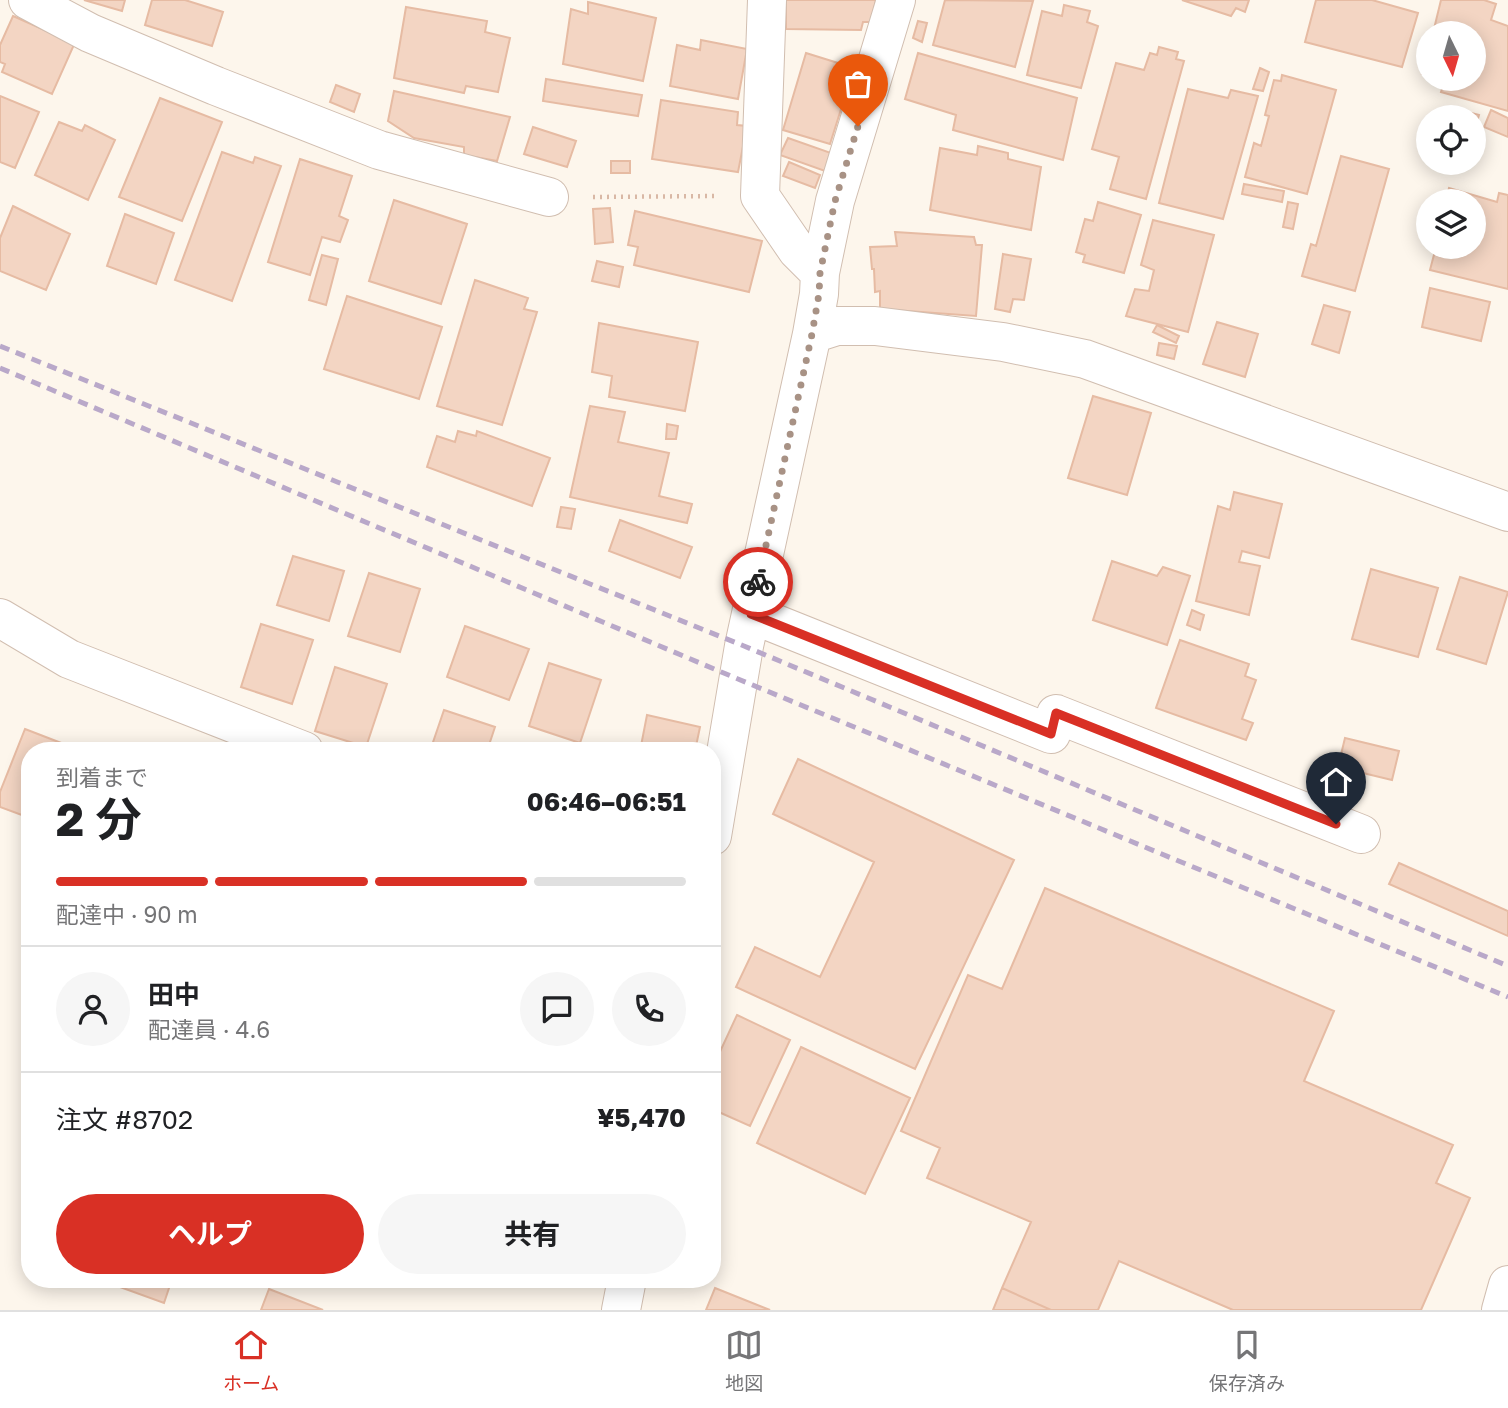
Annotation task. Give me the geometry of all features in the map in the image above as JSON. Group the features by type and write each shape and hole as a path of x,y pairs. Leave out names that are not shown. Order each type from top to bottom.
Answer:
{"street":[{"path":"28,0 103,38 228,91 379,150 549,197"},
{"path":"767,0 760,195 797,250 820,273"},
{"path":"721,783 744,646 812,334 820,273 835,201 896,0"},
{"path":"812,334 837,326 875,326 1003,342 1085,359 1508,512"},
{"path":"751,614 1051,734 1056,713 1361,834"},
{"path":"0,618 69,659 281,742"},
{"path":"621,1310 625,1288"}],"path":[{"path":"549,197 760,195"}],"building":[{"path":"84,0 125,0 122,11"},
{"path":"152,0 185,0 223,12 212,46 145,25"},
{"path":"786,0 876,0 871,22 863,22 861,30 786,29"},
{"path":"945,0 1033,1 1015,67 933,45"},
{"path":"1182,0 1249,0 1245,12 1236,8 1231,16"},
{"path":"1316,0 1372,0 1418,13 1402,67 1305,42"},
{"path":"1441,0 1484,0 1496,4 1491,20 1508,26 1508,111 1441,92 1486,91 1486,21 1436,21"},
{"path":"588,2 656,18 643,81 563,64 571,9 588,14"},
{"path":"1064,5 1090,11 1087,22 1098,26 1081,88 1027,75 1042,11 1062,16"},
{"path":"406,7 487,21 485,32 510,38 498,92 466,86 464,93 394,78"},
{"path":"13,16 49,32 77,38 52,94 2,72 5,64 0,62 0,45"},
{"path":"918,21 927,23 922,42 913,38"},
{"path":"701,40 747,49 738,99 670,86 677,45 700,50"},
{"path":"1159,47 1178,52 1176,59 1184,61 1146,199 1110,189 1119,157 1092,149 1116,63 1144,70 1150,53 1157,55"},
{"path":"806,53 854,68 830,144 783,130"},
{"path":"918,53 1077,98 1063,160 953,130 956,115 905,99"},
{"path":"1260,68 1269,72 1263,91 1253,89"},
{"path":"1282,75 1336,90 1307,194 1245,177 1254,143 1261,146 1274,80 1281,81"},
{"path":"546,79 642,95 638,116 543,101"},
{"path":"336,85 360,94 354,112 330,102"},
{"path":"1188,89 1228,98 1231,90 1258,96 1223,219 1159,203"},
{"path":"394,91 510,117 497,161 464,155 464,147 414,138 388,121"},
{"path":"0,96 39,112 15,168 0,162"},
{"path":"160,98 222,122 182,221 119,197"},
{"path":"661,100 738,112 737,125 747,126 738,172 652,159"},
{"path":"1491,110 1508,118 1508,137 1486,128"},
{"path":"59,122 82,131 85,125 115,140 88,200 35,175"},
{"path":"533,127 576,141 567,167 524,154"},
{"path":"788,138 831,153 825,171 780,155"},
{"path":"978,146 1008,153 1008,159 1041,167 1031,230 930,210 940,148 977,155"},
{"path":"222,152 253,163 255,157 281,166 232,301 175,280"},
{"path":"1341,156 1389,169 1355,291 1302,276 1311,244 1316,246"},
{"path":"300,159 352,176 339,216 348,220 340,242 322,237 310,275 268,262"},
{"path":"611,161 630,161 630,173 611,173"},
{"path":"789,162 820,175 815,188 783,176"},
{"path":"1244,184 1284,191 1282,202 1242,194"},
{"path":"1499,193 1508,195 1508,289 1430,270 1433,259 1486,259 1486,199 1497,202"},
{"path":"394,200 467,224 441,304 369,281"},
{"path":"1098,202 1141,215 1124,273 1083,262 1085,255 1076,252 1085,219 1093,221"},
{"path":"1288,202 1298,204 1293,229 1283,227"},
{"path":"13,206 70,234 46,290 0,271 0,238"},
{"path":"610,208 613,242 595,244 593,209"},
{"path":"635,211 762,241 749,292 634,265 638,247 628,245"},
{"path":"125,214 174,233 156,284 107,266"},
{"path":"1153,220 1214,235 1188,332 1126,316 1135,289 1149,291 1154,270 1141,265"},
{"path":"895,232 974,237 976,245 982,245 976,316 880,309 880,291 875,292 870,247 897,246"},
{"path":"1003,254 1031,259 1024,300 1013,299 1010,312 995,309"},
{"path":"322,255 338,259 326,305 309,300"},
{"path":"597,261 623,267 619,287 592,281"},
{"path":"475,280 528,298 524,309 537,312 502,425 437,406"},
{"path":"1430,288 1490,302 1481,341 1422,327"},
{"path":"347,296 442,327 419,399 324,369"},
{"path":"1324,305 1350,312 1339,353 1312,344"},
{"path":"1217,322 1258,334 1245,377 1203,364"},
{"path":"599,323 698,342 685,411 609,397 612,376 592,372"},
{"path":"1157,325 1179,336 1176,343 1153,332"},
{"path":"1159,343 1177,346 1174,359 1157,355"},
{"path":"1093,396 1151,413 1127,495 1068,478"},
{"path":"590,406 625,412 618,442 669,453 659,496 692,504 687,523 570,497"},
{"path":"667,424 678,426 676,439 666,439"},
{"path":"458,431 476,436 477,431 550,458 532,506 427,467 437,436 455,442"},
{"path":"1234,492 1282,504 1269,558 1242,551 1239,562 1260,566 1249,615 1196,601 1218,506 1230,510"},
{"path":"561,507 575,509 571,529 557,527"},
{"path":"620,520 692,547 680,578 609,551"},
{"path":"293,556 344,571 329,621 277,605"},
{"path":"1112,561 1157,576 1163,567 1190,576 1167,645 1093,620"},
{"path":"1371,569 1438,588 1418,657 1352,639"},
{"path":"369,573 420,589 400,652 348,636"},
{"path":"1460,577 1508,592 1486,664 1437,649"},
{"path":"1192,610 1204,615 1200,630 1187,625"},
{"path":"261,624 313,640 292,704 241,687"},
{"path":"465,626 529,649 509,700 447,677"},
{"path":"1180,640 1249,664 1245,676 1256,680 1242,719 1253,723 1246,740 1156,708"},
{"path":"549,663 601,680 580,742 529,726"},
{"path":"335,667 387,684 368,742 350,742 315,731"},
{"path":"444,710 495,727 490,742 433,742"},
{"path":"647,715 700,727 697,742 642,742"},
{"path":"25,729 59,742 21,742 21,815 0,807 0,792"},
{"path":"1345,738 1399,751 1392,780 1338,767"},
{"path":"798,759 1014,860 915,1069 736,987 755,947 820,977 874,862 773,814"},
{"path":"1399,863 1508,911 1508,936 1389,884"},
{"path":"1045,888 1334,1011 1304,1081 1453,1145 1436,1183 1470,1198 1421,1310 1233,1310 1119,1261 1098,1310 1051,1310 1002,1288 1031,1222 927,1178 940,1148 901,1131 968,975 1002,989"},
{"path":"737,1015 790,1040 750,1126 721,1113 721,1050"},
{"path":"801,1047 910,1098 865,1194 757,1143"},
{"path":"123,1288 169,1288 164,1303"},
{"path":"715,1288 770,1310 706,1310"},
{"path":"1002,1288 1051,1310 993,1310"},
{"path":"269,1289 323,1310 261,1310"}],"railway":[{"path":"0,346 744,646 1508,966"},
{"path":"0,368 738,679 1508,997"}],"way so far":[{"path":"758,582 812,334 820,273 835,201 858,126"}],"route":[{"path":"758,582 751,614 1051,734 1056,713 1336,824"}]}
